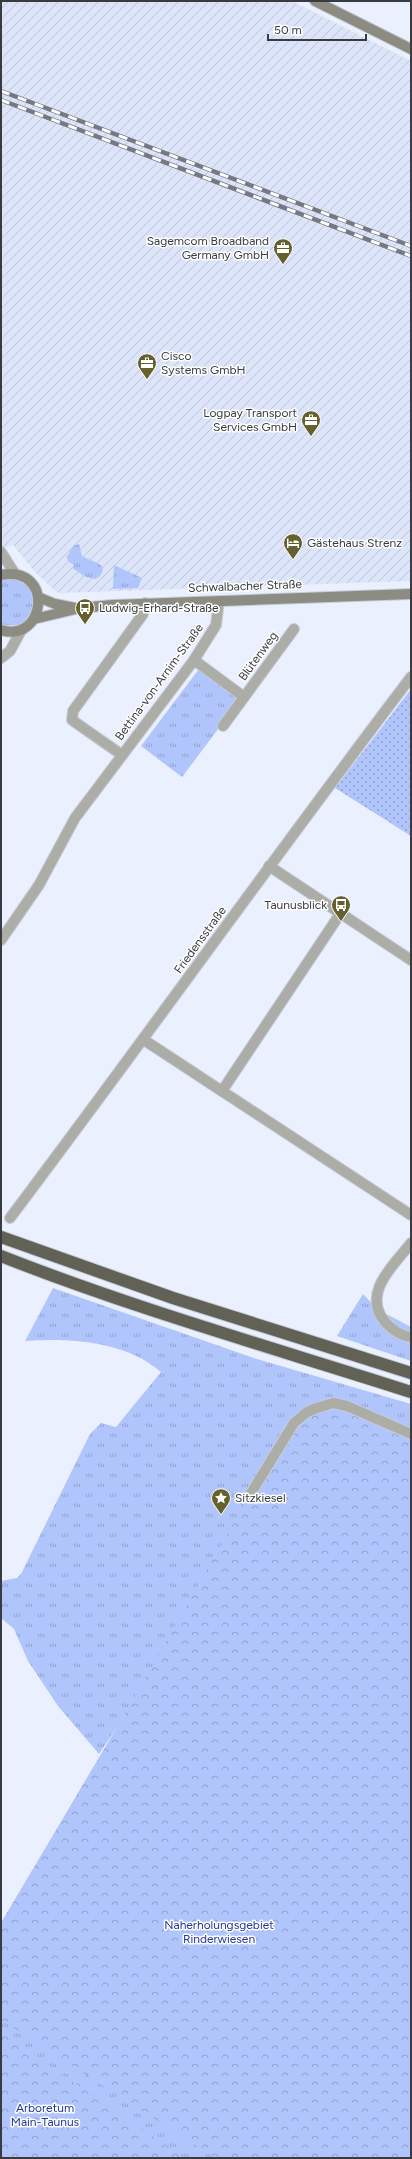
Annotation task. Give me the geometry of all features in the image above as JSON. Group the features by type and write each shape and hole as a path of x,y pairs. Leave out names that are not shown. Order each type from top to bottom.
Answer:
{"highway":[{"path":"1,1237 173,1298 411,1373"},
{"path":"1,1256 169,1315 411,1392"}],"street":[{"path":"315,1 411,49"},
{"path":"1,552 15,574"},
{"path":"1,575 15,574 25,577 32,583 38,597 38,609 34,619"},
{"name":"Schwalbacher Straße","path":"22,629 34,619 80,608 145,603 411,594"},
{"name":"Schwalbacher Straße","path":"38,597 60,605 80,608"},
{"name":"Bettina-von-Arnim-Straße","path":"1,940 39,885 75,818 194,660 216,625 219,601"},
{"name":"Bettina-von-Arnim-Straße","path":"122,755 72,720 73,711 143,614 145,603"},
{"path":"1,630 10,632 22,629"},
{"path":"1,658 10,652 22,629"},
{"name":"Blütenweg","path":"223,726 294,629"},
{"name":"Blütenweg","path":"194,660 244,697"},
{"name":"Friedensstraße","path":"10,1218 144,1040 269,866 411,677"},
{"path":"269,866 411,960"},
{"path":"222,1091 340,914"},
{"path":"144,1040 411,1215"},
{"path":"411,1243 380,1283 376,1304 382,1318 390,1328 411,1337"},
{"path":"248,1498 294,1423 307,1412 317,1408 333,1403 347,1406 411,1434"}],"shaded area":[{"path":"1,1 292,1 411,61 411,581 59,593 34,571 13,545 1,549"}],"green space":[{"path":"79,544 82,556 101,565 103,570 100,576 95,579 86,577 72,568 74,565 68,561 67,557 73,546"},
{"path":"114,565 142,578 138,588 113,589"},
{"path":"15,577 32,589 34,598 32,612 23,623 13,626 1,625 1,579"},
{"path":"199,669 240,700 182,777 141,746"},
{"path":"411,689 411,836 335,788"},
{"name":"Naherholungsgebiet Rinderwiesen","path":"53,1288 257,1359 411,1404 411,2158 14,2158 1,2151 1,1923 123,1718 99,1754 58,1706 28,1661 14,1629 1,1618 1,1581 17,1578 21,1574 90,1434 101,1423 116,1427 161,1372 147,1362 114,1348 78,1341 25,1341"},
{"path":"363,1294 377,1309 411,1327 411,1361 337,1336"},
{"name":"Naherholungsgebiet Rinderwiesen","path":"333,1403 411,1434 411,2158 215,2158 1,2020 1,1923 123,1717 248,1498 294,1423"},
{"name":"Arboretum Main-Taunus","path":"1,2033 185,2158 1,2158"}],"railway":[{"path":"1,91 411,246"},
{"path":"1,100 411,256"}],"place":[{"name":"Sagemcom Broadband Germany GmbH","path":"283,265"},
{"name":"Cisco Systems GmbH","path":"147,380"},
{"name":"Logpay Transport Services GmbH","path":"311,437"},
{"name":"Gästehaus Strenz","path":"293,560"},
{"name":"Ludwig-Erhard-Straße","path":"85,625"},
{"name":"Taunusblick","path":"341,922"},
{"name":"Sitzkiesel","path":"221,1515"}]}
